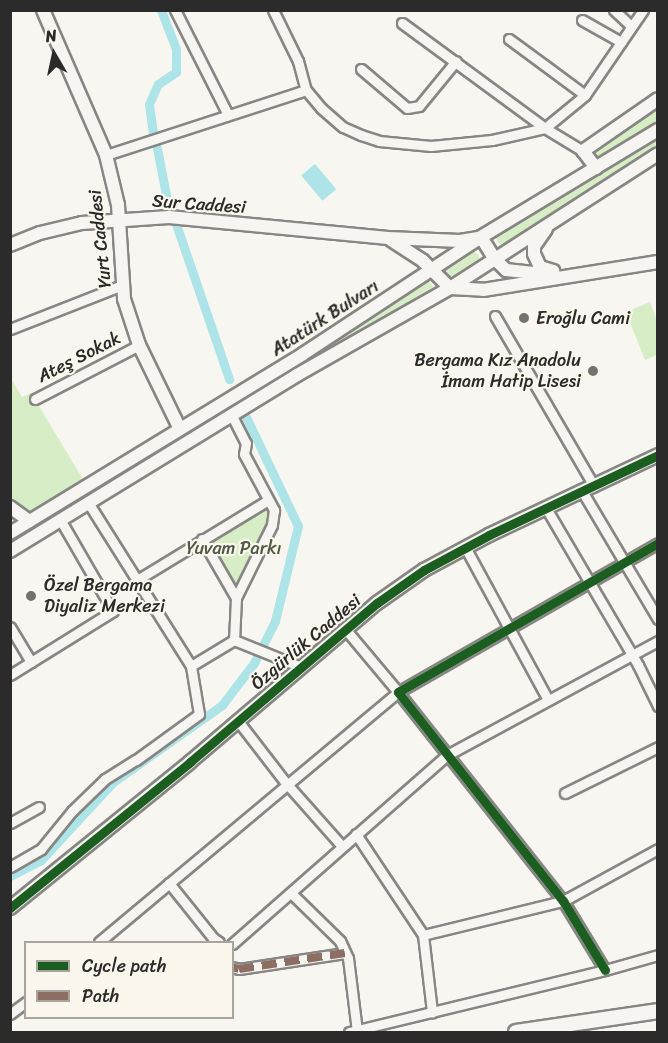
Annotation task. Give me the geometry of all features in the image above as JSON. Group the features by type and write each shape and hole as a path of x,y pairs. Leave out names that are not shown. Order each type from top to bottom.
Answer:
{"highway":[{"path":"516,1032 657,1011"}],"main road":[{"name":"Yurt Caddesi","path":"43,10 106,155 118,205 122,285 139,345 180,429"},
{"path":"596,168 583,151 657,99"},
{"name":"Atatürk Bulvarı","path":"10,533 303,354 481,237 657,130"},
{"name":"Atatürk Bulvarı","path":"10,551 297,375 450,288 657,154"},
{"name":"Sur Caddesi","path":"10,245 40,233 81,224 169,217 388,238 460,241 481,237"},
{"path":"557,217 540,235 534,246 535,260 540,267 568,276"},
{"path":"481,237 494,258 510,271 568,276"},
{"name":"Sur Caddesi","path":"388,238 433,269 450,288"},
{"path":"450,288 483,290 657,262"},
{"name":"Özgürlük Caddesi","path":"10,908 238,721 377,603 424,570 465,547 657,455"},
{"path":"10,507 29,521"}],"street":[{"path":"175,10 228,115"},
{"path":"273,10 298,61 306,90 321,108 343,127 379,141 431,146 459,145 545,128 585,95 643,10"},
{"path":"614,10 631,26"},
{"path":"582,21 621,42"},
{"path":"402,23 545,128 583,151"},
{"path":"509,39 585,95"},
{"path":"361,69 407,108 419,106 456,61"},
{"path":"106,155 306,90"},
{"path":"10,329 122,285"},
{"path":"495,316 594,486"},
{"name":"Ateş Sokak","path":"35,399 139,345"},
{"path":"232,416 246,443 244,454 274,510 272,525 236,598 234,640"},
{"path":"582,491 657,619"},
{"path":"137,580 268,500"},
{"path":"10,867 41,849 72,811 105,779 136,760 199,714 191,666 89,504"},
{"path":"546,508 638,666 657,706"},
{"path":"10,675 113,611 61,521"},
{"path":"202,539 236,598"},
{"path":"100,941 286,783 328,753 398,692 657,543"},
{"path":"465,547 548,700"},
{"path":"10,627 31,662"},
{"path":"346,630 398,692 563,901 605,970"},
{"path":"191,666 234,640"},
{"path":"234,640 301,667"},
{"path":"234,942 447,755 657,641"},
{"path":"238,721 286,783 342,846"},
{"path":"565,793 657,747"},
{"path":"10,823 39,807"},
{"path":"356,834 423,935 432,1012"},
{"path":"423,935 563,901 657,849"},
{"path":"170,883 218,941"},
{"path":"291,893 340,941 345,953 353,1032 605,970 657,954"},
{"path":"234,968 239,969 345,953"},
{"path":"10,1014 24,1004"}],"green space":[{"path":"657,99 657,130 596,168 583,151"},
{"path":"657,138 657,145 501,246 495,237"},
{"path":"472,250 479,255 479,259 450,277 446,275 443,271 445,265"},
{"path":"427,278 433,287 302,365 298,361"},
{"path":"650,302 657,321 657,355 645,360 626,312"},
{"path":"10,377 22,397 31,393 87,486 29,521 11,507"},
{"name":"Yuvam Parkı","path":"268,500 274,510 236,598 202,539"}],"water":[{"path":"315,164 336,189 322,201 301,176"}],"waterway":[{"path":"153,133 149,104 158,84 176,72 176,49 161,10"},
{"path":"157,148 167,200"},
{"path":"176,224 229,379"},
{"path":"10,876 41,860 113,782 222,705 254,663 275,621 298,526 246,417"}],"marked path":[{"path":"234,968 239,969 345,953"}],"cycle path":[{"path":"10,908 190,762 377,603 424,570 489,535 658,455"},
{"path":"605,970 563,901 398,692 658,543"}],"place":[{"name":"Eroğlu Cami","path":"524,318"},
{"name":"Bergama Kız Anadolu İmam Hatip Lisesi","path":"593,371"},
{"name":"Özel Bergama Diyaliz Merkezi","path":"31,596"}]}
